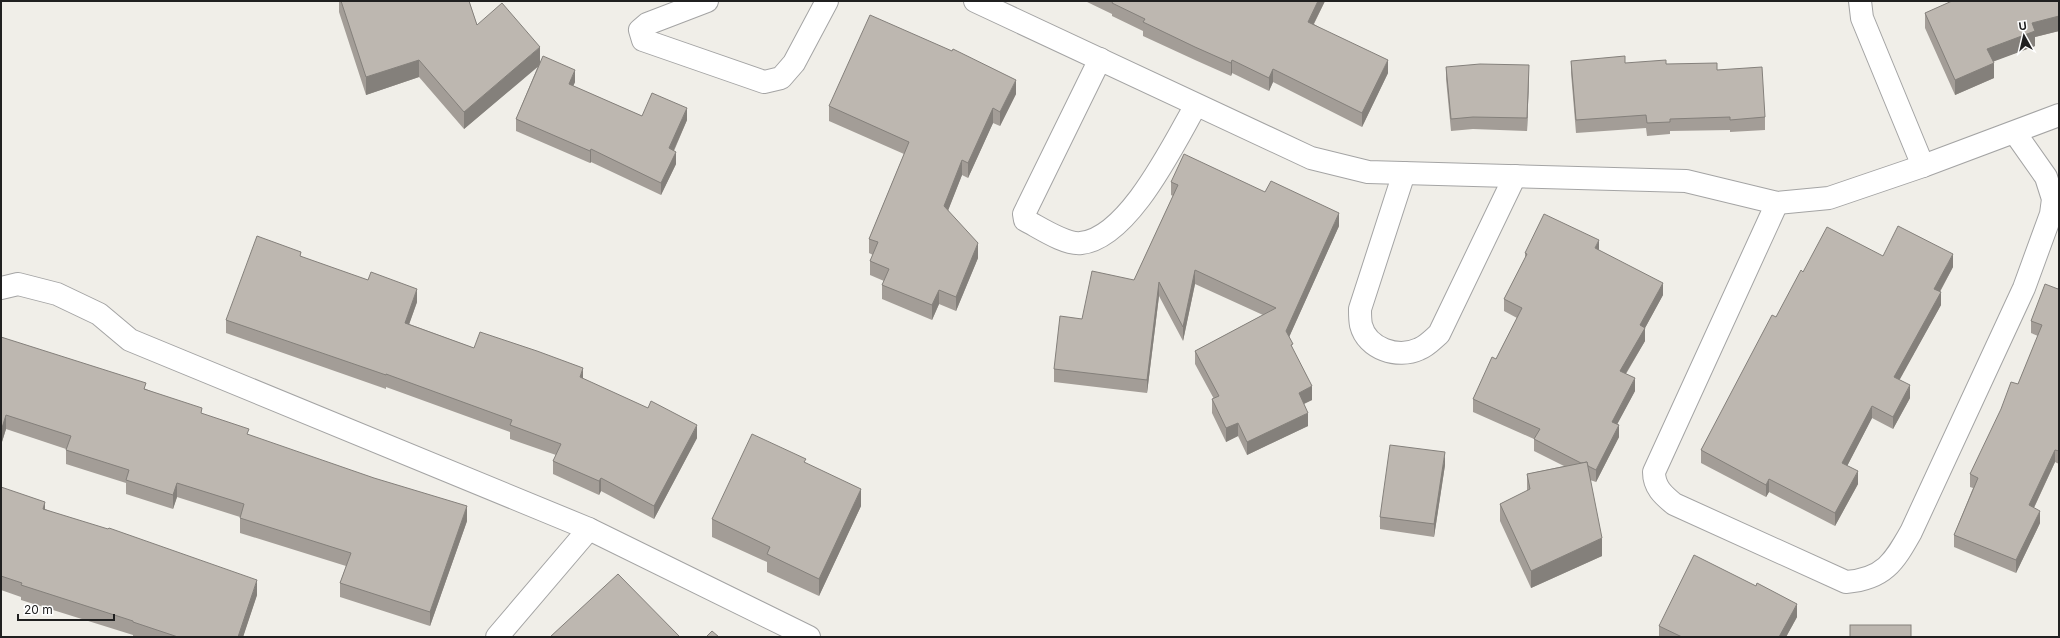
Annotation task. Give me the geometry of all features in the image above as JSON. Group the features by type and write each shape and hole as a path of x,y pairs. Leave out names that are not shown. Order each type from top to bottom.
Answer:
{"street":[{"path":"707,1 647,24 640,30 643,40 764,82 781,78 794,63 827,1"},
{"path":"975,1 1311,158 1368,172 1686,181 1777,203 1829,198 2015,133 2059,115"},
{"path":"1848,1 1861,10 1923,166"},
{"path":"1100,59 1024,214 1025,220 1069,242 1081,243 1093,240 1112,228 1130,211 1147,189 1196,105"},
{"path":"1777,203 1654,472 1654,478 1658,489 1674,504 1846,582 1856,581 1878,573 1894,561 1911,532 2024,288 2054,206 2052,193 2046,177 2015,133"},
{"path":"1404,173 1360,310 1361,325 1366,335 1386,351 1398,353 1419,349 1438,334 1515,176"},
{"path":"1,288 18,284 57,294 99,314 130,340 589,529 810,637"},
{"path":"498,637 589,529"}],"building":[{"path":"341,1 469,1 477,25 502,3 540,47 464,112 419,60 366,77"},
{"path":"1113,1 1318,1 1308,22 1388,60 1362,113 1273,69 1269,78 1232,60 1231,63 1195,47 1143,22 1145,19 1112,3"},
{"path":"1952,1 2059,1 2059,16 2032,23 2035,31 1987,49 1994,63 1955,80 1925,13"},
{"path":"870,15 952,51 953,49 1016,80 1000,112 993,108 968,163 962,160 944,206 978,243 956,297 939,290 932,305 882,285 889,269 870,261 878,242 869,239 909,142 829,106"},
{"path":"543,56 575,70 569,84 642,116 652,93 687,108 669,148 676,152 661,183 591,149 590,151 516,119"},
{"path":"1625,56 1625,63 1666,60 1666,64 1717,63 1717,70 1762,67 1765,117 1730,120 1730,117 1670,119 1670,122 1647,123 1646,115 1576,120 1571,61"},
{"path":"1480,64 1529,65 1527,118 1473,117 1451,119 1446,67"},
{"path":"1184,154 1265,192 1271,181 1339,213 1286,331 1293,344 1291,345 1312,386 1299,393 1308,413 1247,442 1238,423 1226,428 1212,399 1219,396 1195,351 1276,308 1195,270 1183,327 1159,282 1147,380 1054,369 1060,316 1082,319 1092,271 1134,280 1178,185 1171,182"},
{"path":"1544,214 1599,240 1595,248 1663,283 1640,325 1645,328 1620,371 1635,378 1612,422 1619,425 1596,470 1588,466 1587,462 1581,463 1534,439 1540,429 1473,399 1492,357 1496,359 1522,308 1504,299 1527,254 1525,253"},
{"path":"1898,226 1953,254 1934,289 1941,292 1894,377 1910,385 1893,417 1872,406 1842,463 1858,471 1835,513 1769,479 1766,485 1701,450 1772,315 1776,317 1801,270 1803,272 1827,227 1883,256"},
{"path":"257,236 301,252 300,256 368,280 371,272 417,289 405,323 474,348 480,332 537,351 583,368 580,377 648,408 651,401 697,425 654,506 601,478 599,481 553,461 561,444 510,425 512,420 386,374 226,320"},
{"path":"2045,284 2058,289 2059,286 2059,451 2055,450 2029,505 2040,511 2016,560 1954,535 1978,478 1970,474 2001,409 2011,382 2018,384 2042,325 2031,321"},
{"path":"1,337 146,383 144,389 202,408 201,413 249,429 247,434 374,478 467,506 430,612 340,583 351,553 240,518 244,504 177,483 173,495 126,480 129,470 66,450 71,436 6,415 1,431"},
{"path":"752,434 806,459 804,462 861,489 819,579 767,554 770,547 712,519"},
{"path":"1390,445 1445,452 1434,524 1380,517"},
{"path":"1587,462 1602,538 1531,571 1500,504 1530,489 1527,474"},
{"path":"1,487 45,502 43,509 108,529 109,528 257,580 238,637 178,637 21,585 22,583 1,576"},
{"path":"1694,555 1756,586 1757,583 1797,604 1779,637 1682,637 1659,626"},
{"path":"618,574 680,637 550,637"},
{"path":"1850,625 1911,625 1911,637 1850,637"},
{"path":"712,631 719,637 706,637"}]}
